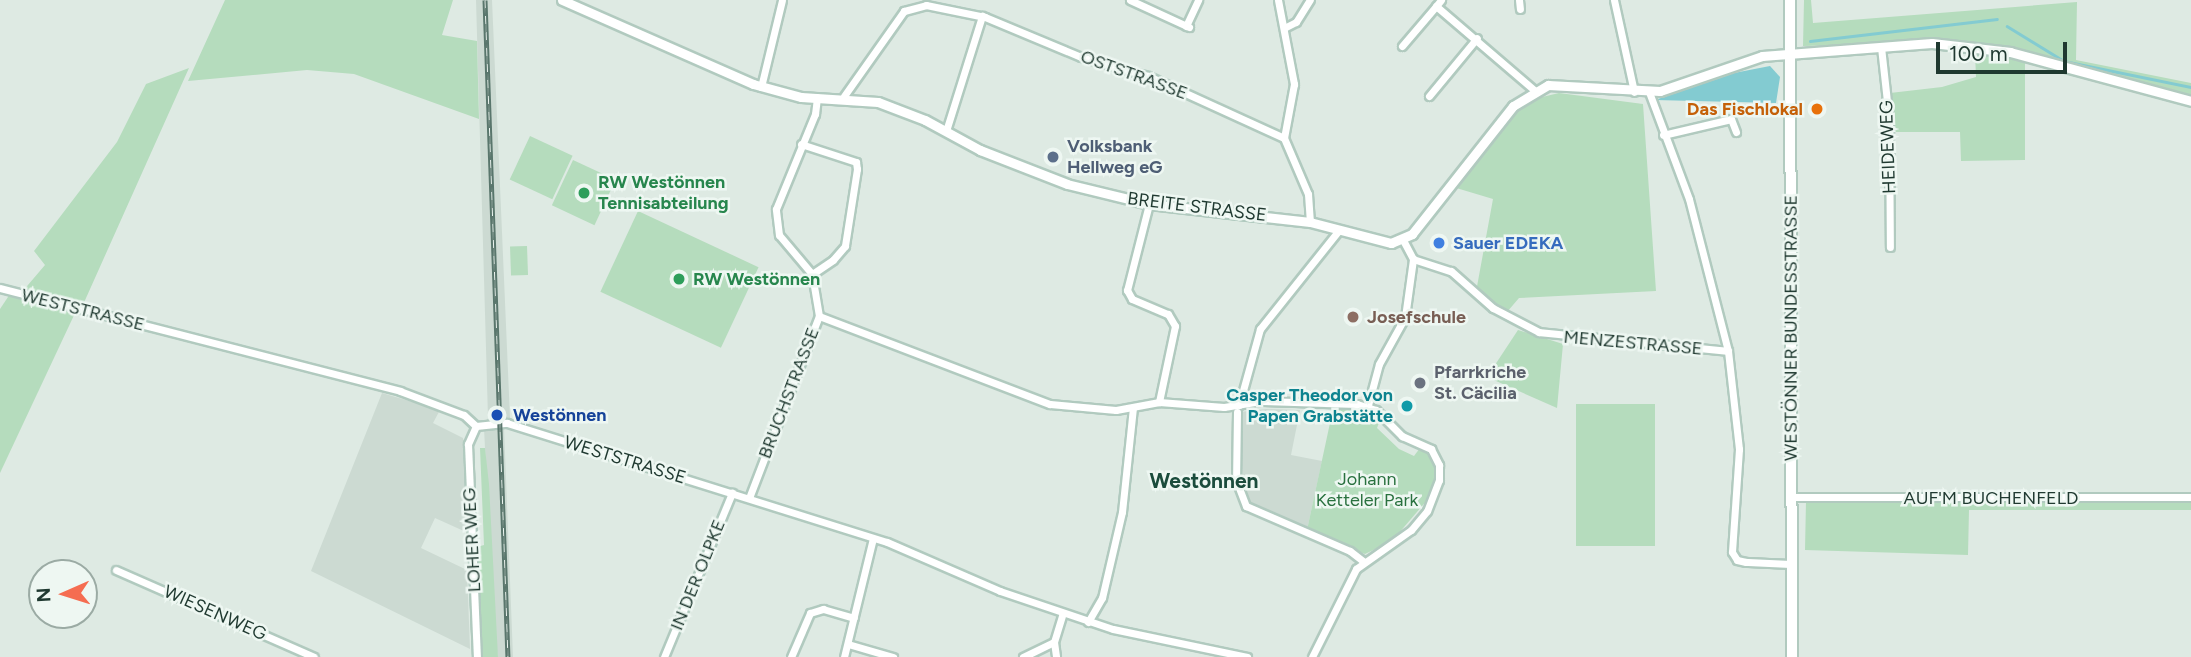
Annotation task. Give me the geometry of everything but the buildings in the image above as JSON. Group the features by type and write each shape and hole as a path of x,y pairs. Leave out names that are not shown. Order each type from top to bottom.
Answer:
{"main road":[{"name":"WESTÖNNER BUNDESSTRASSE","path":"1790,0 1792,657"}],"street":[{"name":"BREITE STRASSE","path":"562,0 761,88 817,97 844,96 893,107 980,150 1056,180 1149,204 1310,222 1391,243 1403,240"},
{"path":"761,88 782,0"},
{"path":"1133,1 1188,26 1198,0"},
{"path":"1278,0 1286,27 1294,84 1284,138 1308,194 1310,222"},
{"path":"1286,27 1296,22 1310,0"},
{"path":"1614,0 1634,92"},
{"path":"1402,46 1439,3 1534,90"},
{"name":"OSTSTRASSE","path":"844,96 911,7 926,5 982,16 1081,57 1148,76 1284,138"},
{"path":"946,131 982,16"},
{"path":"1429,96 1477,38"},
{"path":"1368,405 1379,364 1405,317 1413,259 1403,240 1513,106 1534,90 1560,84 1649,92 1674,89 1762,56 1932,43 1999,50 2191,101"},
{"name":"HEIDEWEG","path":"1881,47 1889,119 1890,247"},
{"path":"1649,92 1689,199 1728,351 1739,449 1732,552 1737,560 1746,562 1792,564"},
{"path":"801,144 856,162 857,169 845,246 811,274 785,245 777,223 780,197 801,144 815,114 817,97"},
{"path":"1663,135 1731,119 1736,131"},
{"path":"1149,204 1127,290 1132,299 1168,314 1175,326 1159,402"},
{"path":"1339,230 1255,338 1238,408 1236,480 1246,506 1350,551 1364,562"},
{"name":"MENZESTRASSE","path":"1413,259 1451,271 1493,308 1539,332 1728,351"},
{"name":"BRUCHSTRASSE","path":"749,498 819,316 811,274"},
{"name":"WESTSTRASSE","path":"0,288 400,391 464,415 476,426 506,423 873,538 1088,622 1247,657"},
{"path":"819,316 1024,397 1095,411 1133,408 1159,402 1238,408 1263,401 1368,405 1402,436 1431,449 1440,476 1427,511 1411,530 1395,546 1364,562 1349,581 1312,657"},
{"path":"1088,622 1102,598 1122,512 1133,408"},
{"name":"LOHER WEG","path":"476,426 468,444 477,657"},
{"name":"IN DER OLPKE","path":"664,657 732,493"},
{"name":"AUF'M BUCHENFELD","path":"1792,497 2191,497"},
{"path":"844,657 873,538"},
{"name":"WIESENWEG","path":"116,570 314,657"},
{"path":"791,657 810,613 823,610 854,618"},
{"path":"1056,657 1054,642 1063,613"},
{"path":"1023,657 1054,642"},
{"path":"848,644 893,657"}],"shaded area":[{"path":"476,0 492,0 510,418 504,427 513,657 498,657 494,630 484,428 488,418"},
{"path":"382,393 440,410 433,423 463,438 466,532 435,518 421,548 467,570 470,649 311,571"},
{"path":"1266,409 1300,410 1291,455 1322,461 1307,530 1248,503 1239,483 1240,412"}],"green space":[{"path":"225,0 453,0 442,35 477,41 479,119 354,74 307,70 188,81"},
{"path":"1804,0 1811,0 1813,23 2077,2 2076,60 2191,83 2191,97 1972,42 1803,46"},
{"path":"1975,53 2025,61 2025,160 1961,161 1960,132 1893,132 1890,93 1942,87 1976,77"},
{"path":"189,68 82,307 22,292 45,265 34,251 117,142 146,84"},
{"path":"1559,93 1643,104 1656,291 1519,298 1507,312 1476,292 1493,199 1453,187 1512,112 1534,99"},
{"path":"530,136 573,156 552,199 510,180"},
{"name":"RW Westönnen Tennisabteilung","path":"573,160 616,180 594,225 552,205"},
{"name":"RW Westönnen","path":"638,211 759,267 721,348 600,292"},
{"path":"527,246 528,275 511,276 510,247"},
{"path":"10,294 76,311 0,473 0,309"},
{"path":"1518,330 1563,344 1557,408 1487,377"},
{"path":"1576,404 1655,404 1655,546 1576,546"},
{"name":"Johann Ketteler Park","path":"1367,408 1380,420 1377,428 1399,449 1414,456 1420,448 1426,450 1434,459 1434,482 1429,498 1392,541 1365,554 1307,530 1333,409"},
{"path":"480,448 485,448 489,484 498,657 482,657 477,547 484,545"},
{"path":"2191,499 2191,510 1969,510 1968,555 1805,550 1806,501"}],"water":[{"path":"1770,66 1780,77 1776,103 1655,100 1734,73"}],"waterway":[{"path":"1810,41 1997,19"},
{"path":"2007,26 2064,61 2191,87"}],"railway":[{"path":"485,0 508,657"}],"place":[{"name":"Das Fischlokal","path":"1817,109"},
{"name":"Volksbank Hellweg eG","path":"1053,157"},
{"name":"RW Westönnen Tennisabteilung","path":"584,193"},
{"name":"Sauer EDEKA","path":"1439,243"},
{"name":"RW Westönnen","path":"679,279"},
{"name":"Josefschule","path":"1353,317"},
{"name":"Pfarrkriche St. Cäcilia","path":"1420,383"},
{"name":"Casper Theodor von Papen Grabstätte","path":"1407,406"},
{"name":"Westönnen","path":"497,415"}],"district":[{"name":"Westönnen","path":"1204,481"}]}
